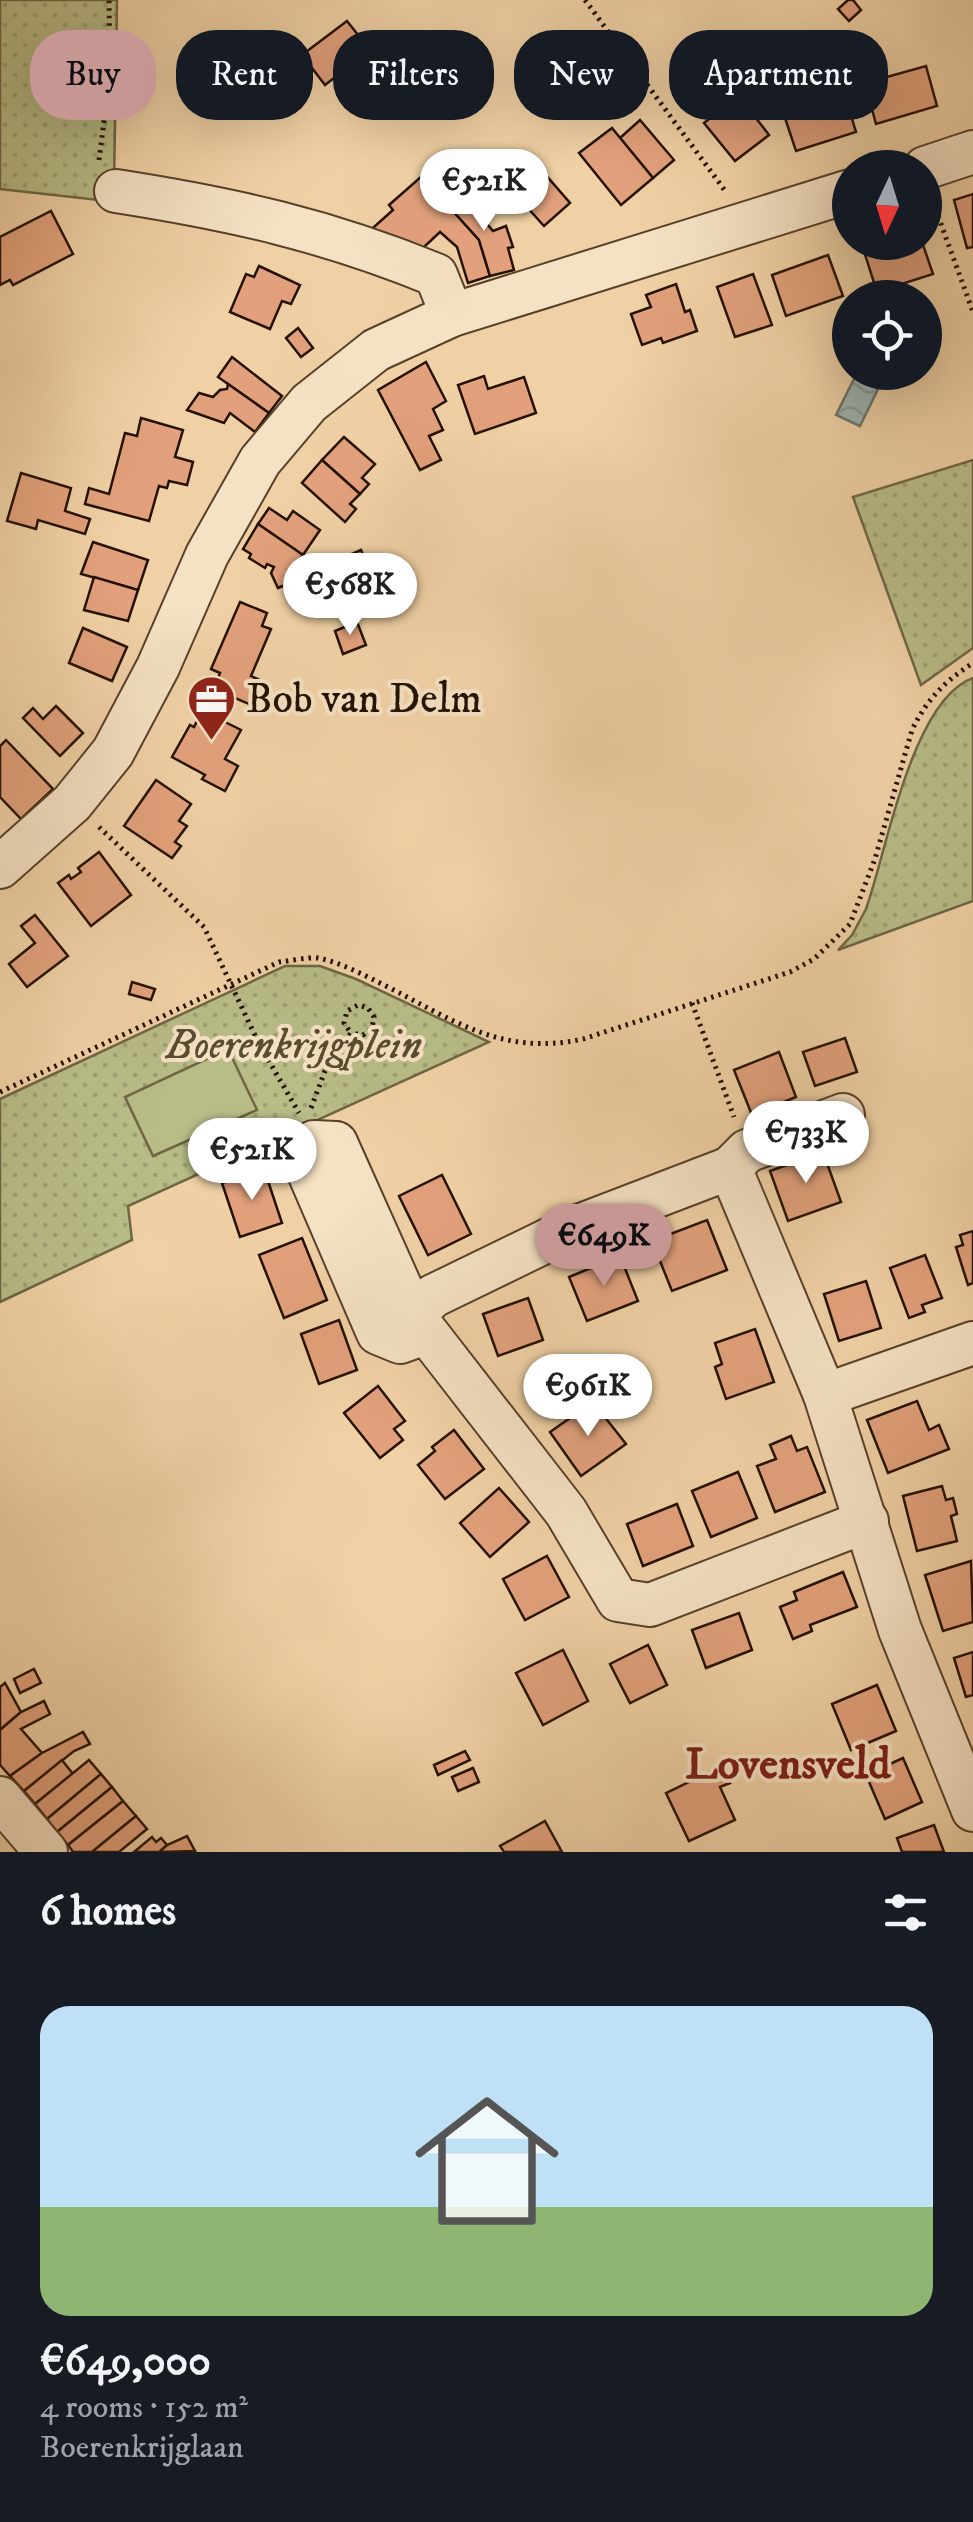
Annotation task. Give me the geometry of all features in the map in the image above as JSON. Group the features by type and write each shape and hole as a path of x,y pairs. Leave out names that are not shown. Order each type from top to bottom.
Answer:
{"street":[{"path":"942,171 973,152"},
{"path":"116,191 277,221 367,247 436,275 452,315"},
{"path":"0,867 72,804 114,752 158,668 207,555 260,461 309,403 376,350 452,315 832,197"},
{"path":"311,1136 303,1158 378,1333 400,1342 418,1309 571,1229 844,1115"},
{"path":"739,1160 868,1521 900,1630 973,1810"},
{"path":"418,1309 566,1512 618,1600 650,1604 868,1521"},
{"path":"825,1396 973,1343"},
{"path":"0,1798 46,1852"}],"path":[{"path":"109,0 110,75 98,172 116,191"},
{"path":"585,0 749,222"},
{"path":"942,223 973,312"},
{"path":"0,1092 280,962 316,958 360,973 490,1038 518,1044 557,1044 583,1038 790,972 814,958 850,924 912,730 942,684 973,663"},
{"path":"72,804 204,927 258,1042 311,1136"},
{"path":"692,1003 739,1160"},
{"path":"358,1005 368,1008 374,1017 372,1028 362,1034 351,1033 344,1023 347,1011 358,1005"},
{"path":"311,1136 313,1102 325,1070 351,1033"}],"green space":[{"path":"0,0 117,0 117,30 30,30 30,120 115,120 114,185 107,201 0,189"},
{"path":"973,460 973,648 921,685 853,497"},
{"path":"973,678 973,901 838,950 852,935 866,909 918,745 952,692"},
{"name":"Boerenkrijgplein","path":"285,966 320,966 356,979 489,1042 128,1206 132,1240 0,1302 0,1099"},
{"path":"228,1049 257,1110 153,1156 125,1097"}],"water":[{"path":"848,390 878,390 860,426 836,415"}],"building":[{"path":"853,0 861,10 849,21 838,9"},
{"path":"347,21 354,30 335,30"},
{"path":"333,32 333,79 325,85 313,69 313,47"},
{"path":"926,66 937,106 876,124 875,120 888,120 888,77"},
{"path":"640,120 674,160 653,178 620,138"},
{"path":"758,120 769,135 735,161 704,123"},
{"path":"786,120 852,120 856,132 796,151"},
{"path":"612,128 653,178 621,205 579,153"},
{"path":"515,164 533,183 544,173 570,203 544,226 517,196 509,203 492,185"},
{"path":"422,176 479,240 490,276 468,283 457,247 440,232 409,261 366,234 393,210 389,205"},
{"path":"457,188 493,231 506,226 513,247 508,248 514,270 490,276 479,240 442,199"},
{"path":"973,194 973,247 967,248 954,200"},
{"path":"51,211 73,254 13,285 10,280 0,285 0,237"},
{"path":"828,255 837,280 832,280 832,300 786,316 772,275"},
{"path":"867,260 928,260 933,274 914,280 873,280"},
{"path":"259,266 300,285 291,304 282,301 270,329 230,312 246,274 254,277"},
{"path":"753,274 772,325 735,337 717,287"},
{"path":"676,284 685,312 690,310 697,331 663,343 661,338 642,345 631,314 651,307 646,295"},
{"path":"298,328 313,348 301,357 286,338"},
{"path":"232,357 282,396 269,413 218,377"},
{"path":"426,362 446,401 433,409 443,430 429,436 441,460 420,470 378,390"},
{"path":"484,376 488,389 524,377 536,413 475,434 458,385"},
{"path":"228,384 269,413 255,432 230,413 224,423 187,410 199,393 213,397 227,389"},
{"path":"141,418 183,430 175,457 193,462 187,485 169,481 167,488 159,486 149,521 85,504 89,488 109,494 125,433 137,436"},
{"path":"344,437 375,464 362,478 369,484 360,494 322,460"},
{"path":"322,460 360,494 350,504 356,509 345,522 302,483"},
{"path":"21,473 71,488 65,511 90,519 85,534 38,520 36,529 7,521"},
{"path":"269,508 287,520 293,511 320,530 303,555 258,524"},
{"path":"258,524 303,555 295,568 299,579 278,588 271,573 274,567 267,564 265,568 249,558 251,554 243,549"},
{"path":"93,542 148,560 138,590 81,574"},
{"path":"361,550 373,576 356,584 361,595 324,611 317,596 337,587 327,565"},
{"path":"94,577 138,590 128,621 84,610"},
{"path":"240,602 267,613 262,626 271,629 251,676 266,683 256,707 214,689 220,673 211,669"},
{"path":"357,622 366,645 343,654 335,631"},
{"path":"83,628 127,647 112,681 69,663"},
{"path":"56,706 83,733 60,756 23,718 33,708 43,719"},
{"path":"207,713 241,730 225,759 238,766 225,791 172,757 190,725 194,727 197,721 201,724"},
{"path":"6,740 53,789 21,819 0,797 0,746"},
{"path":"156,780 191,804 179,821 187,826 175,842 181,846 172,858 124,826"},
{"path":"99,852 131,895 91,926 58,883 81,872 78,868"},
{"path":"35,915 68,956 27,987 9,964 35,943 21,926"},
{"path":"132,982 155,989 151,1000 129,994"},
{"path":"845,1038 857,1072 815,1086 803,1052"},
{"path":"779,1052 796,1097 752,1115 734,1070"},
{"path":"823,1152 841,1202 788,1221 770,1171"},
{"path":"264,1169 282,1223 240,1237 222,1183"},
{"path":"442,1175 471,1234 428,1255 399,1196"},
{"path":"707,1220 727,1270 672,1291 652,1241"},
{"path":"973,1231 973,1283 968,1285 956,1247 963,1245 960,1235"},
{"path":"302,1238 327,1300 284,1318 259,1255"},
{"path":"925,1255 942,1298 922,1305 925,1312 909,1318 890,1268"},
{"path":"620,1256 638,1301 587,1321 569,1277"},
{"path":"866,1281 881,1328 839,1341 824,1294"},
{"path":"528,1298 543,1340 498,1356 483,1314"},
{"path":"339,1320 357,1370 319,1384 301,1334"},
{"path":"755,1329 774,1382 726,1399 715,1367 722,1364 715,1343"},
{"path":"378,1386 405,1421 394,1429 403,1440 380,1458 344,1413"},
{"path":"917,1401 929,1430 939,1425 949,1449 888,1473 867,1420"},
{"path":"593,1402 626,1444 581,1476 550,1432"},
{"path":"454,1430 484,1469 445,1499 418,1465 435,1451 432,1447"},
{"path":"791,1436 797,1451 807,1447 825,1492 775,1512 757,1466 776,1459 770,1445"},
{"path":"738,1472 757,1518 711,1537 692,1491"},
{"path":"942,1486 946,1500 953,1498 957,1514 951,1516 957,1541 917,1551 903,1496"},
{"path":"499,1488 529,1522 490,1557 460,1523"},
{"path":"677,1504 693,1546 643,1566 627,1524"},
{"path":"547,1556 569,1597 525,1620 503,1579"},
{"path":"971,1561 973,1622 943,1631 925,1575"},
{"path":"843,1572 857,1607 810,1625 812,1631 793,1639 780,1607 797,1600 794,1592"},
{"path":"739,1613 752,1650 706,1668 692,1630"},
{"path":"648,1645 667,1685 630,1703 610,1664"},
{"path":"563,1650 588,1701 543,1725 516,1673"},
{"path":"973,1652 973,1695 966,1697 954,1658"},
{"path":"34,1669 41,1683 20,1693 14,1679"},
{"path":"5,1683 21,1712 0,1730 0,1687"},
{"path":"877,1685 896,1731 851,1750 832,1704"},
{"path":"44,1701 50,1714 21,1729 42,1753 10,1776 0,1765 0,1730 21,1712"},
{"path":"83,1732 90,1744 74,1751 24,1791 10,1776 42,1753"},
{"path":"465,1751 470,1760 438,1775 434,1765"},
{"path":"903,1758 922,1802 885,1819 866,1775"},
{"path":"62,1760 73,1774 35,1804 24,1791"},
{"path":"89,1760 101,1774 47,1819 35,1804"},
{"path":"722,1766 730,1783 720,1787 735,1820 689,1841 666,1793"},
{"path":"473,1768 479,1782 458,1791 452,1777"},
{"path":"101,1774 112,1787 57,1832 47,1819"},
{"path":"112,1787 123,1801 68,1845 57,1832"},
{"path":"123,1801 136,1816 92,1852 73,1852 68,1845"},
{"path":"136,1816 147,1829 119,1852 92,1852"},
{"path":"545,1821 562,1852 504,1852 500,1846"},
{"path":"934,1825 944,1852 902,1852 897,1838"},
{"path":"187,1836 195,1851 159,1852 167,1845"},
{"path":"152,1837 156,1842 161,1838 167,1845 159,1852 134,1852"}],"place":[{"name":"Bob van Delm","path":"211,742"}],"district":[{"name":"Lovensveld","path":"788,1765"}]}
